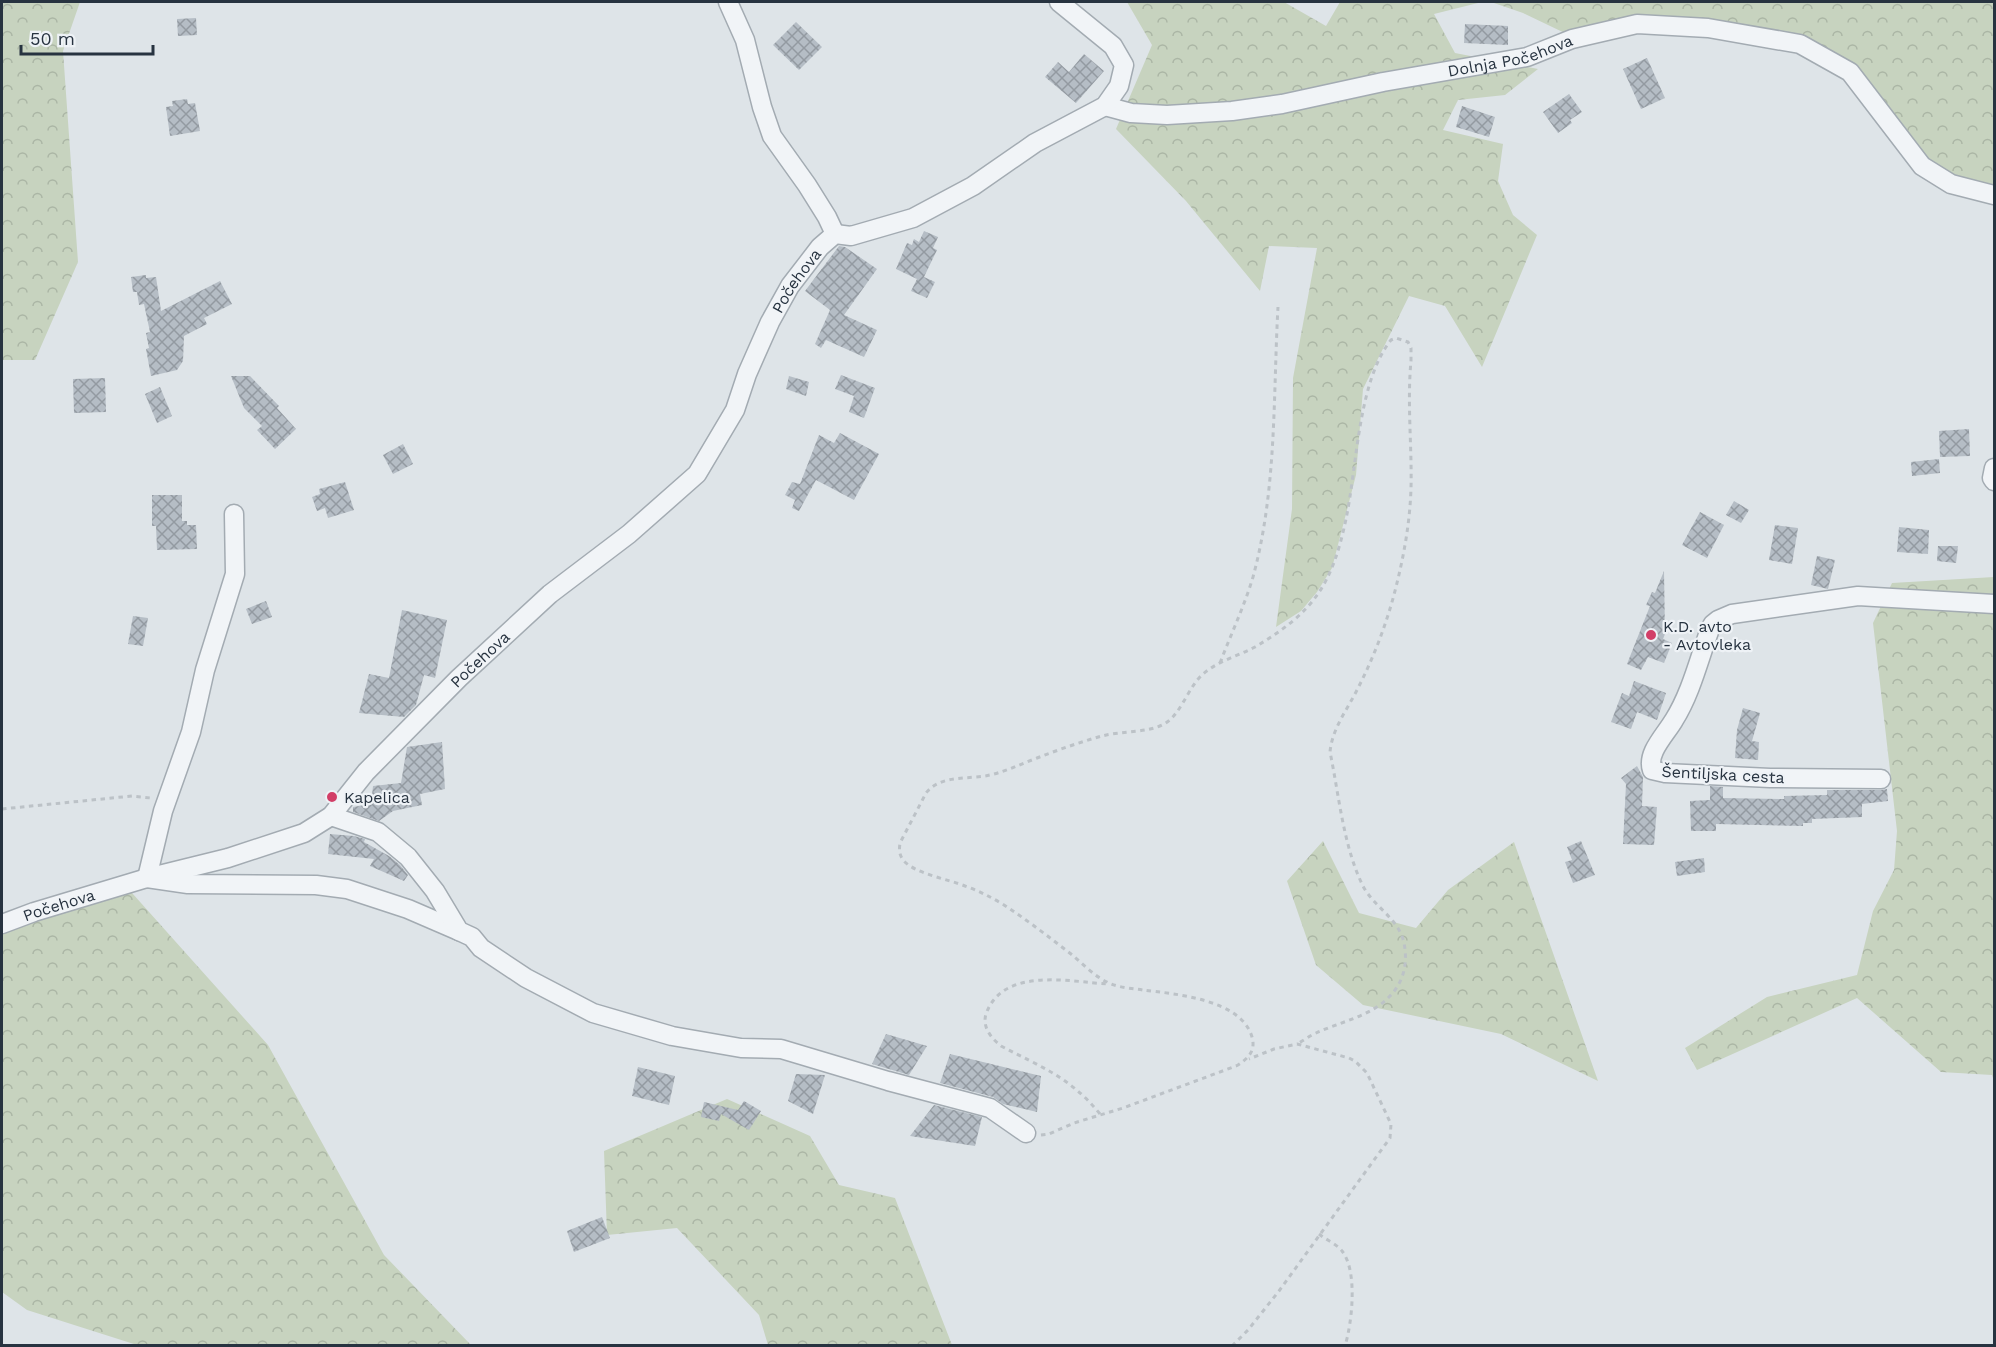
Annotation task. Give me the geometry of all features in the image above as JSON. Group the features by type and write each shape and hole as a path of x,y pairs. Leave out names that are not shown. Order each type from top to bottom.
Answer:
{"street":[{"name":"Počehova","path":"728,2 745,40 762,107 772,135 807,185 827,217 834,234"},
{"path":"1059,2 1113,46 1124,65 1119,86 1105,105"},
{"name":"Dolnja Počehova","path":"1105,105 1131,113 1167,115 1232,111 1282,104 1383,82 1527,57 1572,39 1637,24 1708,28 1800,44 1850,72 1922,166 1951,184 1995,195"},
{"name":"Počehova","path":"834,234 851,236 913,218 972,186 1035,143 1105,105"},
{"name":"Počehova","path":"2,924 147,878 228,858 304,833 331,816 366,772 459,678 550,594 628,534 697,474 735,410 756,353 785,295 820,248 834,234"},
{"path":"1995,468 1992,478 1995,481"},
{"path":"234,514 235,574 205,670 191,732 164,808 147,878 188,884 316,885 347,889 408,909 472,937 481,948 526,978 593,1014 672,1036 741,1048 781,1049 990,1108 999,1112 1026,1133"},
{"name":"Šentiljska cesta","path":"1881,780 1665,773 1652,770 1650,764 1652,754 1681,709 1710,629 1718,620 1732,614 1753,610 1858,596 1995,604"},
{"path":"331,816 378,832 408,857 435,891 459,931"}],"path":[{"path":"1220,663 1234,632 1253,575 1268,503 1278,307"},
{"path":"1026,1133 1034,1136 1049,1134 1184,1086 1274,1049 1297,1044 1316,1033 1377,1007 1400,984 1405,971 1405,949 1400,932 1365,889 1352,856 1330,752 1336,729 1378,643 1389,613 1402,561 1411,488 1411,361 1408,342 1396,338 1390,340 1382,350 1374,370 1365,404 1345,526 1335,565 1310,606 1254,647 1204,673 1171,719 1164,724 1151,729 1104,736 990,775 948,779 932,786 926,793 900,843 901,857 906,863 976,890 1004,905 1110,984"},
{"path":"2,809 132,796 146,796 164,808"},
{"path":"1100,1114 1087,1098 1058,1075 994,1041 989,1034 985,1019 991,1004 998,997 1024,983 1041,979 1110,984 1180,995 1223,1007 1238,1015 1251,1033 1254,1044 1247,1060"},
{"path":"1232,1346 1279,1291 1388,1142 1392,1129 1371,1081 1360,1065 1342,1055 1297,1044"},
{"path":"1319,1234 1341,1249 1351,1275 1351,1308 1345,1346"}],"green space":[{"path":"2,2 80,2 63,51 78,262 35,360 2,360"},
{"path":"1127,2 1284,2 1326,26 1340,2 1482,2 1434,14 1455,53 1538,69 1505,95 1458,100 1443,130 1503,144 1498,181 1513,215 1537,235 1482,367 1445,306 1409,296 1363,389 1356,475 1332,568 1317,592 1301,611 1276,627 1292,509 1293,378 1317,248 1269,246 1260,291 1186,201 1116,129 1152,45"},
{"path":"1491,2 1994,2 1994,190 1952,180 1924,162 1853,69 1708,25 1571,36 1523,13"},
{"path":"1994,577 1994,1081 1992,1075 1941,1072 1857,998 1697,1070 1685,1048 1767,997 1857,975 1873,911 1894,870 1897,831 1873,623 1892,583"},
{"path":"1323,841 1359,913 1416,928 1448,890 1514,842 1598,1081 1501,1034 1363,1005 1316,965 1287,881"},
{"path":"124,884 268,1045 384,1255 471,1345 137,1345 27,1310 2,1292 2,920"},
{"path":"727,1099 810,1136 839,1185 895,1198 952,1345 768,1345 759,1315 677,1228 607,1235 604,1151"}],"building":[{"path":"196,18 197,35 178,36 177,19"},
{"path":"796,22 822,47 799,70 773,45"},
{"path":"1465,24 1508,26 1508,45 1464,43"},
{"path":"1084,54 1104,71 1076,103 1045,77 1058,62 1069,72"},
{"path":"1647,58 1665,98 1641,109 1623,69"},
{"path":"1569,94 1582,112 1570,120 1572,123 1558,133 1543,112"},
{"path":"187,99 188,104 195,103 200,131 170,136 166,107 173,106 172,101"},
{"path":"1462,106 1495,117 1489,137 1456,127"},
{"path":"924,231 938,237 933,248 937,250 924,277 935,282 927,298 911,291 917,279 896,269 907,243 912,245 914,239 919,242"},
{"path":"839,246 845,247 877,269 844,315 877,330 864,357 826,340 821,348 815,344 830,310 805,291"},
{"path":"146,275 146,278 156,277 161,311 220,281 232,304 204,318 207,324 184,336 183,361 177,370 151,376 146,349 149,348 146,333 150,332 144,304 139,305 137,292 133,292 131,277"},
{"path":"841,375 875,388 864,418 849,412 854,396 835,389"},
{"path":"231,376 250,376 279,406 277,408 296,429 275,449 257,430 262,426 244,408"},
{"path":"789,376 809,382 806,396 786,389"},
{"path":"105,378 106,412 74,413 73,379"},
{"path":"160,387 172,416 157,423 145,394"},
{"path":"1969,429 1970,456 1940,457 1939,431"},
{"path":"840,433 879,454 854,500 816,480 799,511 792,508 795,500 785,495 792,482 800,484 819,435 834,443"},
{"path":"403,444 413,464 393,474 383,455"},
{"path":"1939,459 1940,473 1912,476 1911,462"},
{"path":"345,482 354,510 328,518 325,508 317,511 312,497 320,494 319,489"},
{"path":"152,495 182,495 182,521 187,521 187,525 196,525 197,549 157,550 156,526 152,526"},
{"path":"1734,501 1749,510 1741,523 1726,515"},
{"path":"1700,512 1724,525 1707,558 1682,545"},
{"path":"1775,525 1798,528 1792,564 1769,560"},
{"path":"1899,527 1929,530 1928,554 1897,552"},
{"path":"1938,546 1958,546 1956,563 1937,561"},
{"path":"1817,556 1835,560 1828,589 1811,585"},
{"name":"K.D. avto - Avtovleka","path":"1664,571 1665,634 1663,639 1672,643 1664,663 1648,657 1641,670 1627,664 1650,606 1646,605 1652,592 1655,593"},
{"path":"266,601 272,617 252,624 246,609"},
{"path":"402,610 447,620 435,678 424,675 416,705 404,717 359,713 369,674 389,678"},
{"path":"133,616 148,618 143,646 128,644"},
{"path":"1634,681 1666,693 1657,720 1637,712 1631,729 1611,722 1622,693 1629,696"},
{"path":"1743,708 1760,713 1752,741 1759,742 1758,760 1735,758 1737,730"},
{"path":"442,742 445,789 420,794 422,805 393,811 379,821 353,812 353,807 371,804 373,786 401,783 407,747"},
{"path":"1637,766 1643,777 1642,806 1657,807 1654,845 1623,844 1626,784 1621,778"},
{"path":"1710,786 1723,787 1723,798 1784,799 1784,796 1827,795 1827,790 1887,789 1888,801 1862,804 1862,817 1812,819 1812,823 1803,823 1803,826 1716,824 1716,831 1691,831 1690,801 1710,800"},
{"path":"330,834 365,839 364,842 389,856 408,875 404,881 370,866 374,859 328,854"},
{"path":"1581,841 1595,875 1573,883 1565,862 1572,860 1567,847"},
{"path":"1704,858 1705,872 1677,876 1675,862"},
{"path":"886,1034 927,1046 909,1075 872,1064"},
{"path":"950,1054 1041,1076 1037,1112 1003,1104 993,1097 940,1083"},
{"path":"638,1067 675,1076 669,1105 632,1096"},
{"path":"796,1074 825,1075 813,1114 788,1101"},
{"path":"744,1101 761,1111 749,1130 721,1114 719,1121 701,1117 704,1102 738,1110"},
{"path":"934,1105 982,1117 975,1146 910,1136"},
{"path":"602,1217 610,1238 574,1252 567,1231"}],"place":[{"name":"K.D. avto - Avtovleka","path":"1651,635"},
{"name":"Kapelica","path":"332,797"}]}
